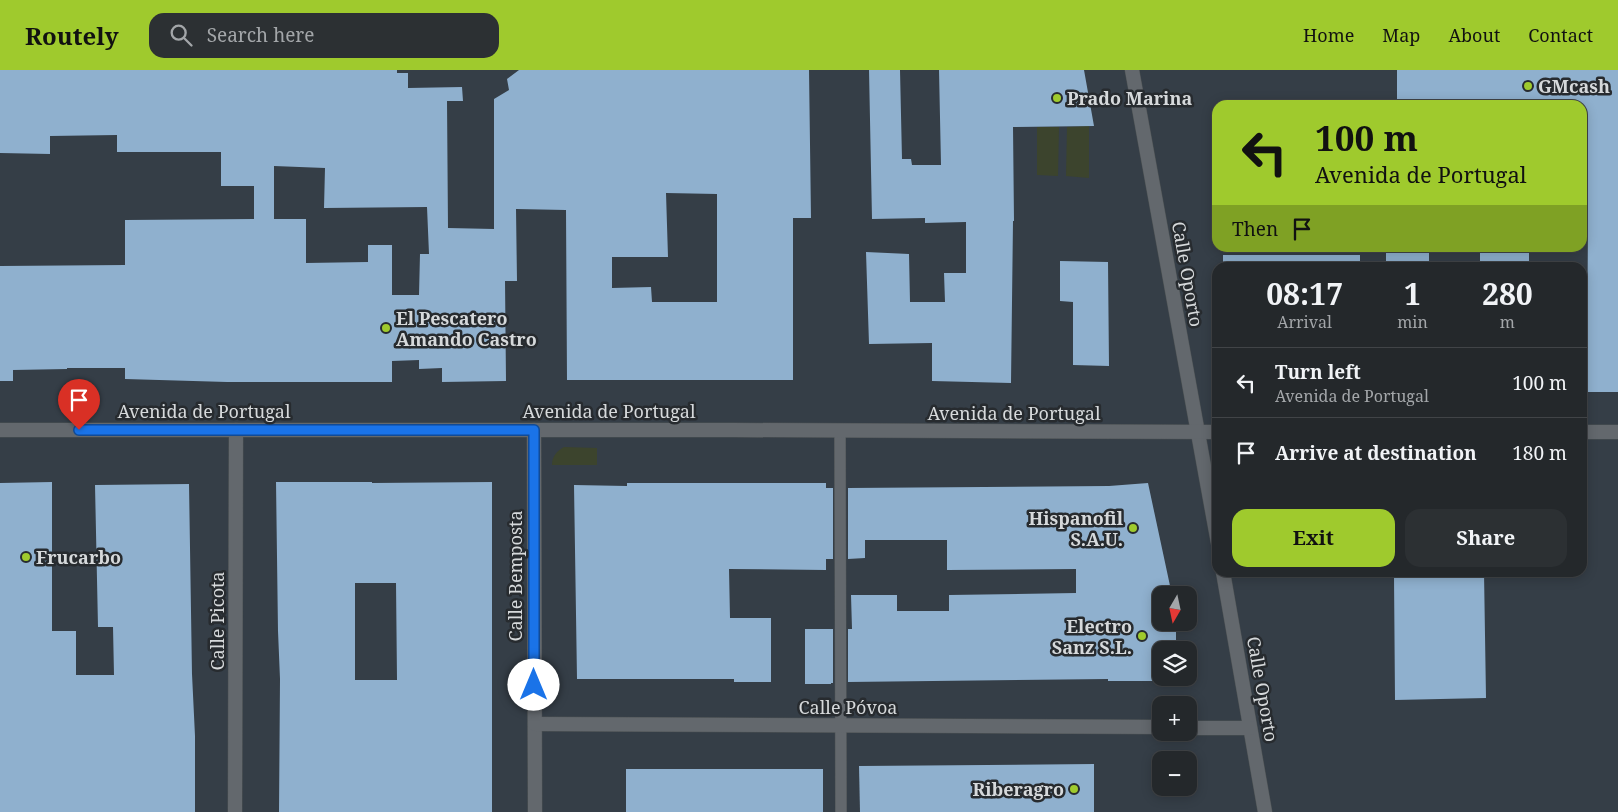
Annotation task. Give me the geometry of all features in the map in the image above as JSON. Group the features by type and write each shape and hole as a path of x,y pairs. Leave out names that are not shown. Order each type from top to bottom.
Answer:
{"street":[{"name":"Calle Oporto","path":"1132,70 1212,510"},
{"name":"Avenida de Portugal","path":"0,430 1212,432"},
{"name":"Calle Picota","path":"235,812 236,430"},
{"name":"Calle Bemposta","path":"534,430 535,812"},
{"path":"840,431 841,812"},
{"path":"1587,432 1618,432"},
{"name":"Calle Oporto","path":"1224,577 1265,812"},
{"name":"Calle Póvoa","path":"535,724 1152,728"},
{"path":"1197,728 1250,728"}],"shaded area":[{"path":"0,70 1618,70 1618,812 0,812"}],"green space":[{"path":"1089,126 1089,178 1066,176 1067,127"},
{"path":"1037,127 1059,127 1058,176 1037,175"},
{"path":"564,447 597,448 597,465 552,465 555,454"}],"building":[{"path":"0,70 397,70 397,73 408,73 408,88 462,87 463,101 447,101 448,228 494,229 494,99 509,90 507,79 519,70 809,70 811,218 793,218 793,380 567,380 566,210 516,209 517,281 505,281 506,381 442,382 442,368 419,369 419,360 392,361 392,382 227,382 125,379 125,368 13,370 13,381 0,381 0,266 125,265 125,220 254,219 254,186 221,186 221,152 117,152 117,135 50,136 50,154 0,153","holes":["274,166 325,168 324,208 427,207 429,254 420,254 419,295 392,295 392,245 368,245 368,262 306,263 306,219 274,219","666,193 717,194 717,302 652,302 651,287 612,288 612,257 668,257"]},
{"path":"869,70 900,70 902,159 911,159 912,165 941,165 939,70 1084,70 1094,126 1013,127 1014,221 1011,383 932,381 932,343 869,344 866,252 909,254 910,302 945,302 944,273 966,273 966,222 925,223 925,218 872,219"},
{"path":"1397,70 1618,70 1618,392 1587,392 1587,100 1397,100"},
{"path":"1386,252 1429,252 1429,262 1386,262"},
{"path":"1480,252 1529,252 1529,262 1480,262"},
{"path":"1223,255 1360,255 1360,262 1223,262"},
{"path":"1060,261 1108,262 1109,366 1073,365 1073,302 1060,301"},
{"path":"52,482 52,631 76,631 76,675 114,675 113,627 98,627 95,485 189,484 195,812 0,812 0,483"},
{"path":"276,482 492,482 492,812 279,812 280,679","holes":["355,583 396,583 397,680 355,680"]},
{"path":"627,483 826,483 826,488 833,488 833,559 826,559 826,570 729,569 730,618 771,618 771,682 734,682 734,679 577,679 574,485 627,486"},
{"path":"1148,483 1170,586 1152,586 1152,631 1176,631 1176,641 1152,641 1152,681 1108,681 1108,679 848,682 848,629 852,629 851,595 897,595 897,611 949,611 949,595 1076,593 1076,569 947,570 947,540 865,540 865,558 848,559 848,488 1109,486"},
{"path":"1394,577 1484,577 1486,698 1395,700"},
{"path":"805,629 833,629 833,683 831,684 805,684"},
{"path":"1094,764 1094,812 860,812 859,766"},
{"path":"626,769 823,769 823,812 626,812"}],"place":[{"name":"GMcash","path":"1528,86"},
{"name":"Prado Marina","path":"1057,98"},
{"name":"El Pescatero Amando Castro","path":"386,328"},
{"name":"Hispanofil S.A.U.","path":"1133,528"},
{"name":"Frucarbo","path":"26,557"},
{"name":"Electro Sanz S.L.","path":"1142,636"},
{"name":"Riberagro","path":"1074,789"}],"route":[{"path":"79,430 534,430 534,685"}]}
